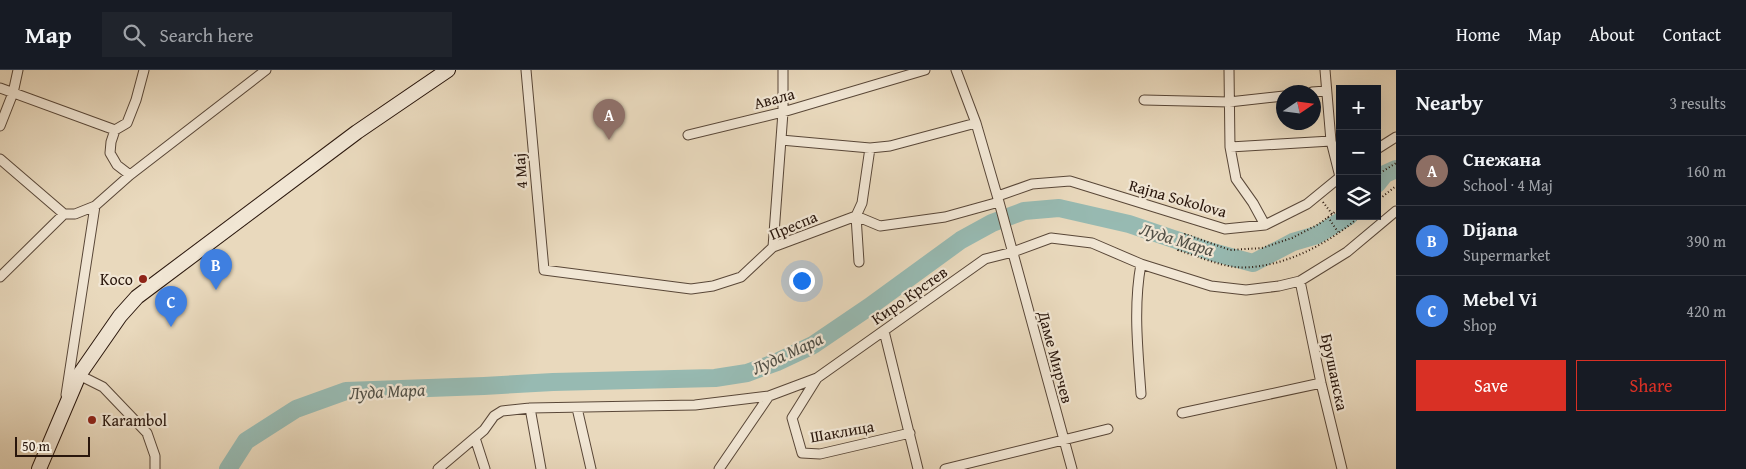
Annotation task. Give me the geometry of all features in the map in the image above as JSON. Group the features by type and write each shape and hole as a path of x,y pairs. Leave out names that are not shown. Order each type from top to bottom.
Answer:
{"main road":[{"path":"39,469 79,375 120,316 137,297 357,132 448,70"}],"street":[{"path":"0,126 13,93 18,70"},
{"path":"130,176 117,165 110,153 111,142 115,130 127,123 136,100 144,70"},
{"path":"0,159 64,214 75,214 95,206 130,176 266,70"},
{"name":"4 Мај","path":"526,70 544,270"},
{"path":"773,247 783,112 783,70"},
{"name":"Авала","path":"688,135 783,112 925,70"},
{"name":"Даме Мирчев","path":"956,70 976,123 1072,469"},
{"path":"1229,70 1230,147 1236,179 1253,202 1265,225"},
{"path":"1325,70 1331,141 1340,175"},
{"path":"0,88 115,130"},
{"path":"1321,91 1326,91"},
{"path":"1144,100 1229,102 1276,97"},
{"path":"781,140 870,148 890,146 976,123"},
{"path":"1381,146 1396,137"},
{"path":"1230,147 1331,141"},
{"path":"859,262 856,216 862,204 870,148"},
{"name":"Rajna Sokolova","path":"998,199 1032,184 1070,182 1225,229 1265,225 1307,204 1336,180"},
{"path":"856,216 880,226 945,217 998,199"},
{"path":"65,409 95,206"},
{"name":"Киро Крстев","path":"438,469 484,430 494,416 502,411 530,408 695,405 769,396 817,378 985,260 1051,238 1092,243 1141,264 1211,286 1246,290 1300,281 1346,252 1396,211"},
{"path":"0,277 64,214"},
{"name":"Преспа","path":"544,270 691,289 712,286 741,277 773,247 856,216"},
{"path":"1141,264 1137,286 1137,327 1141,394"},
{"name":"Брушанска","path":"1300,281 1321,382 1342,469"},
{"path":"884,331 918,469"},
{"path":"79,375 103,387 148,433 155,456 155,469"},
{"name":"Шаклица","path":"817,378 792,418 802,453 820,454 910,433"},
{"path":"1182,413 1321,382"},
{"path":"719,469 769,396"},
{"path":"530,408 541,469"},
{"path":"577,408 591,469"},
{"path":"945,469 1108,429"},
{"path":"474,438 485,469"}],"path":[{"path":"1381,172 1396,163"},
{"path":"1381,198 1396,186"},
{"path":"1318,195 1332,214"},
{"path":"1336,211 1319,224 1292,238 1262,248 1230,250 1185,234 1178,250 1233,267 1256,266 1286,260 1319,245 1354,220"},
{"path":"1328,217 1338,232"}],"waterway":[{"name":"Луда Мара","path":"1381,179 1385,174 1396,169"},
{"name":"Луда Мара","path":"228,469 246,441 296,409 346,391 553,382 715,378 747,373 777,362 813,345 961,240 992,223 1024,211 1059,208 1129,224 1212,252 1253,263 1293,242 1317,235 1342,220"}],"place":[{"name":"Снежана","path":"609,140"},
{"name":"Koco","path":"143,279"},
{"name":"Dijana","path":"216,290"},
{"name":"Mebel Vi","path":"171,327"},
{"name":"Karambol","path":"92,420"}]}
